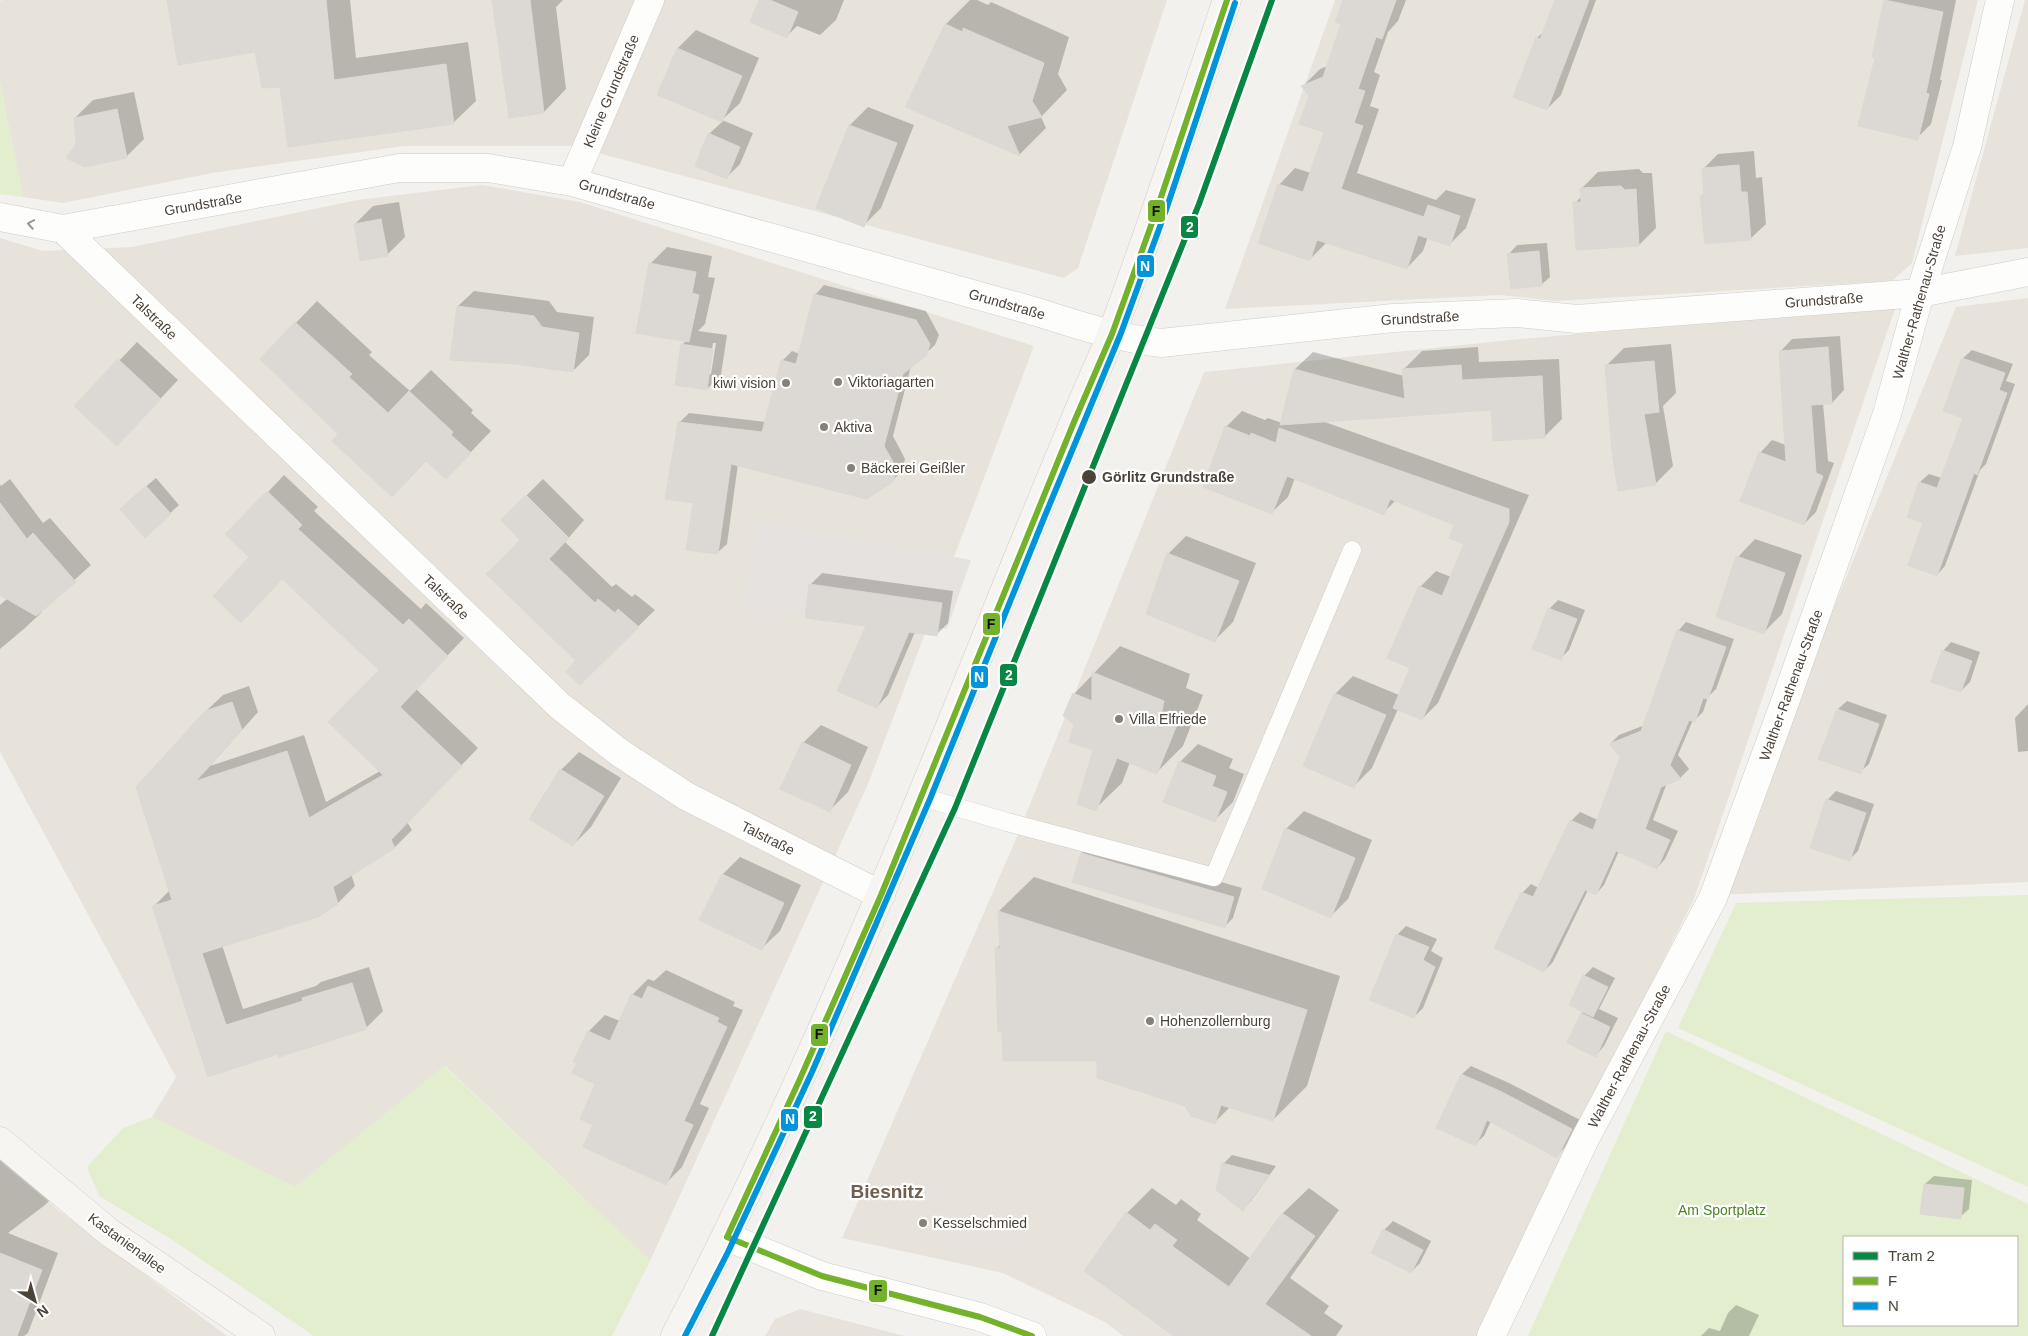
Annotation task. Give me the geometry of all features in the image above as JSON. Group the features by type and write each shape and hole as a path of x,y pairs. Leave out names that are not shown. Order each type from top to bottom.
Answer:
{"main road":[{"path":"675,1336 727,1237 881,895 922,797 1074,422 1112,334 1157,209 1227,0"},
{"name":"Kastanienallee","path":"0,1141 110,1234 261,1336"}],"street":[{"name":"Kleine Grundstraße","path":"572,182 650,0"},
{"name":"Walther-Rathenau-Straße","path":"1491,1336 1585,1139 1713,898 1887,414 1920,292 1967,147 2000,0"},
{"name":"Grundstraße","path":"0,217 63,230 399,168 488,168 572,182 1112,334 1161,343 1393,318 1517,313 1577,318 1920,292 2028,272"},
{"name":"Talstraße","path":"63,230 560,706 620,753 686,796 881,895"},
{"path":"727,1237 822,1276 980,1317 1032,1336"}],"lane":[{"path":"922,797 1007,822 1214,877 1352,550"}],"shaded area":[{"path":"1167,0 1078,268 1064,278 572,146 404,146 212,173 63,203 23,197 0,84 0,1"},
{"path":"1335,0 1978,0 1912,263 1892,281 1555,301 1500,295 1225,309"},
{"path":"2025,0 2028,0 2028,248 1955,256"},
{"path":"482,185 580,202 1034,346 868,784 650,1261 445,1066 295,1187 152,1117 176,1077 0,752 0,238 43,251 132,247 357,200"},
{"path":"2028,298 2028,882 1717,895 1956,307"},
{"path":"1896,306 1694,899 1573,1138 1479,1336 1123,1336 1105,1322 1003,1273 842,1238 1016,839 1204,372 1510,340"},
{"path":"757,521 971,560 947,629 744,606"},
{"path":"0,1162 57,1209 227,1336 0,1336"},
{"path":"800,1309 905,1336 765,1336 775,1319"}],"green space":[{"path":"0,84 23,197 0,194"},
{"path":"2028,895 2028,1187 1678,1028 1736,903"},
{"name":"Am Sportplatz","path":"1666,1031 2028,1204 2028,1336 1528,1336"},
{"path":"444,1066 650,1261 612,1336 314,1336 171,1239 99,1196 87,1167 123,1128 152,1117 295,1187"}],"building":[{"path":"167,0 326,0 334,80 446,64 454,124 288,147 280,87 262,88 255,52 178,65"},
{"path":"492,0 530,0 544,113 509,118"},
{"path":"759,0 770,0 798,12 787,38 750,22"},
{"path":"1343,0 1396,0 1382,39 1376,37 1358,89 1365,91 1354,123 1363,126 1341,189 1424,217 1428,205 1460,216 1450,246 1418,235 1407,269 1317,240 1310,261 1258,243 1278,184 1303,192 1324,132 1299,124 1309,96 1301,86 1323,77 1341,24 1335,22"},
{"path":"1555,0 1589,0 1547,110 1513,97 1536,37 1540,39"},
{"path":"1884,0 1943,12 1926,93 1929,94 1918,140 1858,126 1875,58 1872,57"},
{"path":"945,24 963,32 963,28 1044,63 1032,101 1042,117 1007,126 1020,156 905,107"},
{"path":"677,48 742,76 722,122 657,95"},
{"path":"117,109 127,158 85,167 66,158 76,144 74,118"},
{"path":"849,125 897,143 864,227 816,208"},
{"path":"708,133 740,147 727,179 695,166"},
{"path":"1739,165 1741,192 1747,192 1751,240 1705,244 1700,196 1704,195 1702,168"},
{"path":"1621,186 1625,190 1636,189 1639,246 1576,250 1573,202 1581,202 1580,188"},
{"path":"381,219 388,256 360,261 354,224"},
{"path":"1539,251 1542,286 1511,289 1507,254"},
{"path":"649,263 696,272 692,293 699,295 689,342 636,333"},
{"name":"Viktoriagarten","path":"814,294 916,320 930,344 926,356 903,374 884,446 897,469 893,482 866,499 731,464 718,554 686,550 693,503 665,499 678,422 762,432 781,360 796,364"},
{"path":"457,306 534,316 542,327 579,333 573,372 515,364 450,360"},
{"path":"295,322 352,374 349,377 388,413 409,391 453,432 451,435 471,453 446,479 426,461 392,497 332,441 338,434 260,359"},
{"path":"681,344 713,349 707,390 675,385"},
{"path":"1828,347 1832,404 1811,405 1816,473 1823,476 1804,525 1740,501 1759,452 1786,462 1779,351"},
{"path":"1962,358 2005,373 1999,390 2007,393 1977,475 1974,473 1937,576 1908,565 1923,523 1907,517 1919,482 1937,488 1963,418 1943,411"},
{"path":"118,359 161,399 117,446 74,406"},
{"path":"1654,361 1659,412 1644,414 1656,485 1618,491 1612,451 1605,365"},
{"path":"1461,365 1462,380 1542,376 1545,438 1493,441 1491,410 1280,425 1294,369 1405,399 1402,369"},
{"path":"1225,426 1250,436 1251,433 1276,443 1279,428 1509,509 1509,522 1422,720 1393,708 1410,668 1387,658 1419,586 1442,596 1464,544 1449,538 1454,525 1390,499 1384,515 1287,476 1272,514 1203,487"},
{"path":"146,486 171,514 145,538 120,509"},
{"path":"267,491 302,525 298,529 403,625 409,619 448,656 400,707 462,766 391,840 395,848 333,887 338,904 318,917 202,953 226,1025 303,1001 302,998 352,983 367,1029 279,1057 278,1054 208,1077 152,906 172,900 136,787 205,711 232,702 242,730 196,781 287,751 309,818 383,775 328,722 379,670 282,579 241,623 213,596 249,557 225,534"},
{"path":"526,495 569,538 549,559 595,603 598,599 615,613 618,609 639,627 580,685 566,672 582,653 575,660 486,574 520,540 501,520"},
{"path":"0,503 27,539 33,533 76,582 36,616 0,595"},
{"path":"1167,553 1239,581 1215,642 1146,614"},
{"path":"1736,556 1785,573 1764,634 1716,617"},
{"path":"809,584 942,603 937,636 909,632 877,708 837,691 866,626 805,618"},
{"path":"1548,608 1577,619 1561,660 1532,649"},
{"path":"1677,630 1726,647 1708,699 1703,698 1695,722 1689,720 1670,765 1681,779 1661,787 1645,829 1670,840 1657,869 1616,851 1596,895 1585,890 1544,972 1494,948 1521,892 1533,897 1570,820 1593,830 1620,757 1609,744 1641,731"},
{"path":"1942,650 1972,661 1961,692 1931,682"},
{"name":"Villa Elfriede","path":"1092,672 1164,701 1161,715 1178,722 1157,774 1117,758 1096,811 1077,804 1093,750 1069,742 1074,724 1063,716 1073,693 1092,701"},
{"path":"1334,693 1386,715 1354,788 1303,766"},
{"path":"1837,709 1879,724 1861,774 1818,759"},
{"path":"802,742 851,765 830,812 780,789"},
{"path":"1179,761 1216,776 1212,786 1227,792 1215,822 1163,802"},
{"path":"560,769 604,796 573,846 529,819"},
{"path":"1826,799 1866,813 1850,861 1810,848"},
{"path":"1285,828 1355,858 1331,918 1262,889"},
{"path":"1081,853 1234,897 1225,928 1072,882"},
{"path":"722,874 784,903 762,950 699,920"},
{"name":"Hohenzollernburg","path":"998,911 1307,1010 1273,1121 1221,1105 1215,1124 1191,1116 1185,1106 1097,1078 1097,1061 1003,1061 1002,1032 998,1032 995,948 1000,948"},
{"path":"1396,934 1429,947 1423,960 1435,967 1414,1018 1369,1000"},
{"path":"1583,975 1608,987 1593,1017 1569,1005"},
{"path":"648,986 719,1018 717,1022 727,1027 684,1121 693,1125 666,1185 583,1147 593,1125 580,1119 595,1084 572,1073 577,1063 573,1062 588,1031 610,1041 631,994 642,999"},
{"path":"1581,1013 1610,1027 1596,1057 1567,1043"},
{"path":"1461,1074 1500,1091 1572,1129 1557,1158 1487,1120 1476,1146 1436,1128"},
{"path":"1222,1163 1269,1175 1243,1211 1216,1190"},
{"path":"1924,1184 1964,1188 1961,1219 1920,1214"},
{"path":"1126,1212 1150,1230 1155,1224 1177,1240 1172,1246 1229,1287 1282,1213 1315,1236 1265,1304 1311,1336 1174,1336 1084,1271"},
{"path":"1383,1229 1423,1250 1411,1273 1371,1253"},
{"path":"0,1253 42,1270 17,1336 0,1336"}],"tram line":[{"name":"2","path":"712,1336 955,808 1199,204 1272,0"}],"transit line":[{"name":"F","path":"727,1237 799,1081 881,895 1074,422 1112,334 1157,209 1227,0"},
{"name":"N","path":"685,1336 728,1252 812,1072 930,799 1121,333 1166,210 1235,3"},
{"name":"F","path":"727,1237 822,1276 980,1317 1032,1336"}],"place":[{"name":"Viktoriagarten","path":"838,382"},
{"name":"kiwi vision","path":"786,383"},
{"name":"Aktiva","path":"824,427"},
{"name":"Bäckerei Geißler","path":"851,468"},
{"name":"Görlitz Grundstraße","path":"1089,477"},
{"name":"Villa Elfriede","path":"1119,719"},
{"name":"Hohenzollernburg","path":"1150,1021"},
{"name":"Kesselschmied","path":"923,1223"}],"district":[{"name":"Biesnitz","path":"887,1191"}]}
